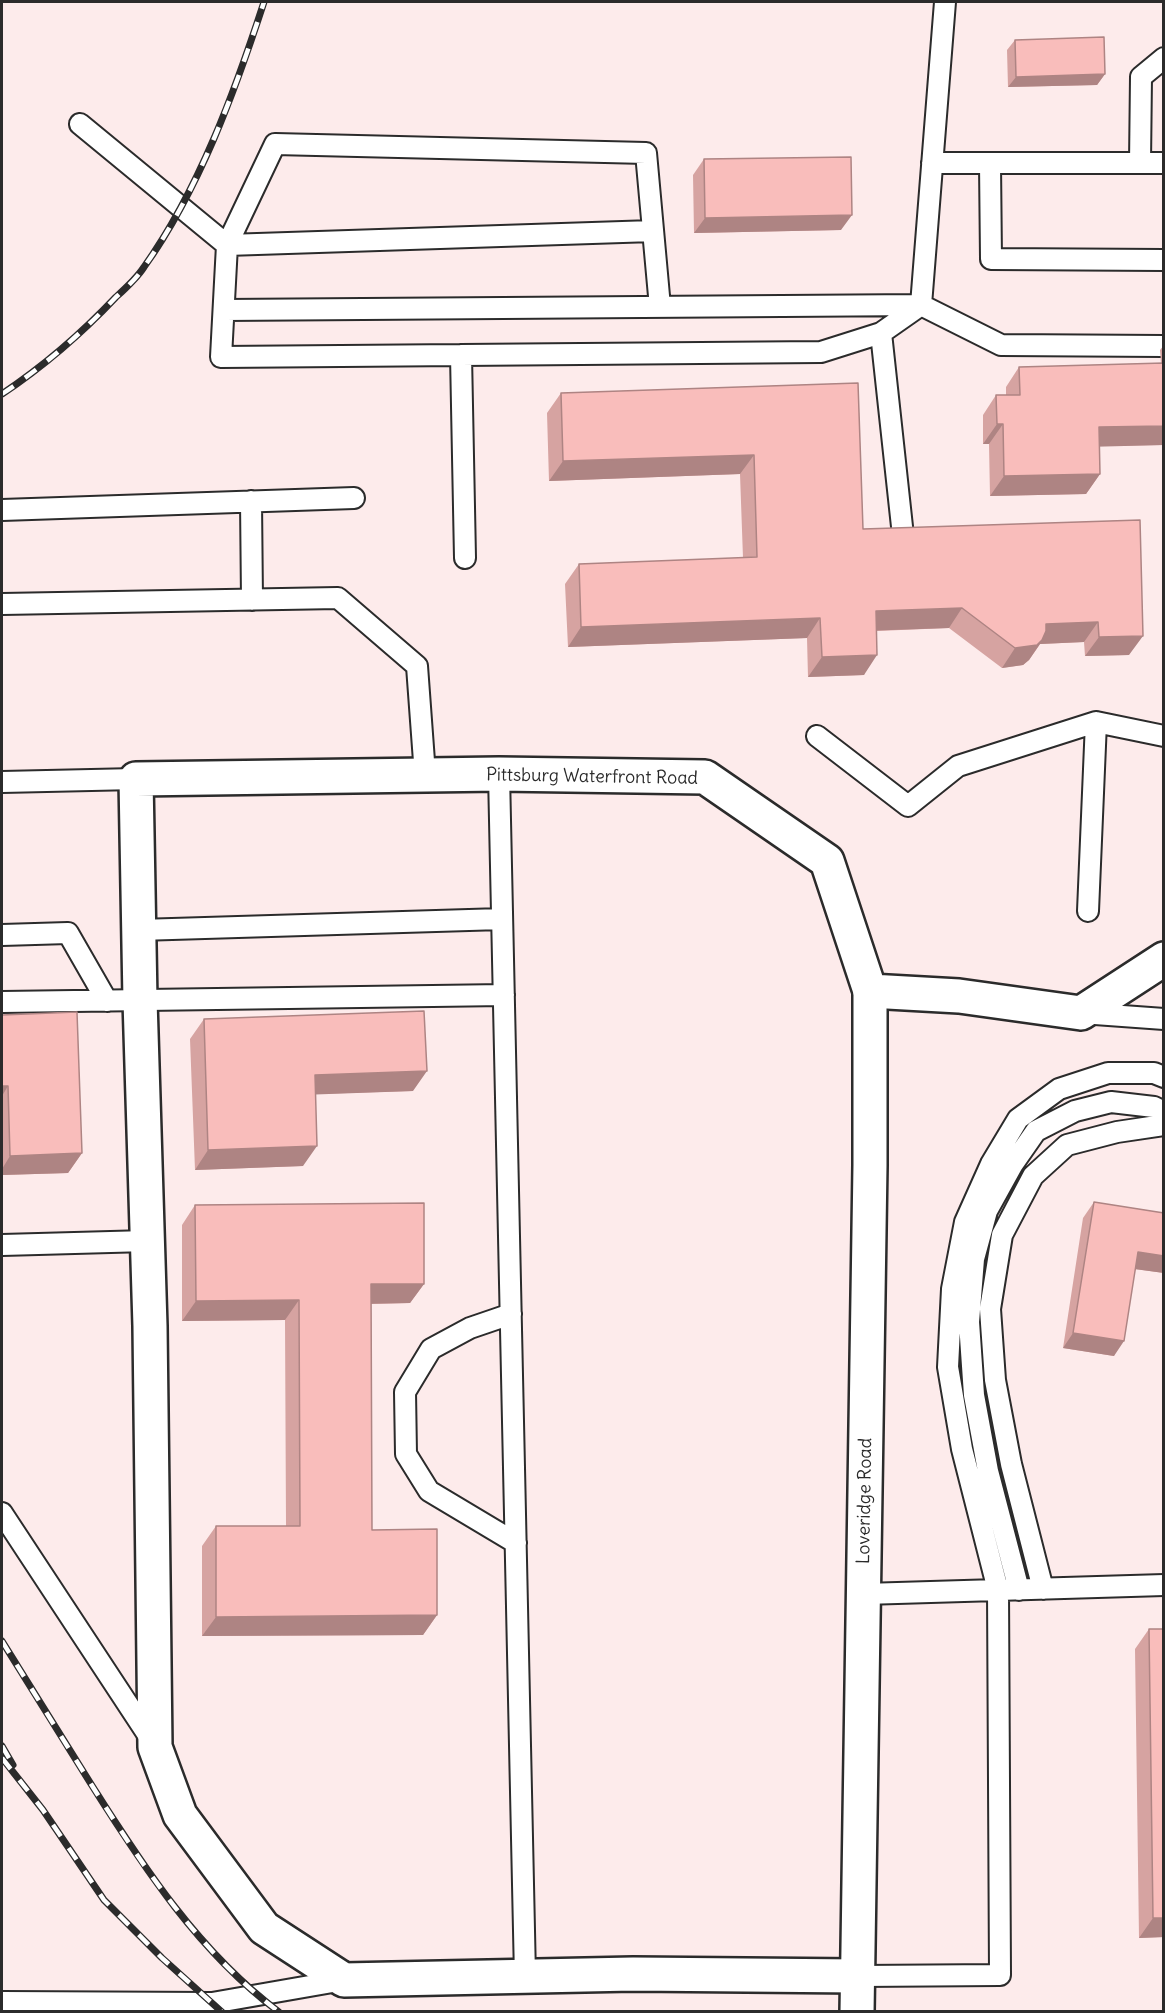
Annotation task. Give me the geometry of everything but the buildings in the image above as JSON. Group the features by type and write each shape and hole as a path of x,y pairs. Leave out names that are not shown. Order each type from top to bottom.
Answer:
{"street":[{"name":"Pittsburg Waterfront Road","path":"136,779 499,774 705,777 827,861 870,991"},
{"path":"136,779 147,1240 155,1746 180,1815 264,1928 344,1980 633,1974 859,1976"},
{"path":"870,991 959,996 1081,1013 1164,959"},
{"name":"Loveridge Road","path":"857,2012 870,1165 870,991"}],"lane":[{"path":"921,305 945,2"},
{"path":"1140,163 1141,77 1164,58"},
{"path":"80,124 227,245 653,231"},
{"path":"660,307 646,153 275,144 227,245 221,357 821,352 881,333 921,305"},
{"path":"932,163 1164,163"},
{"path":"990,164 991,259 1164,260"},
{"path":"224,310 921,305 1001,345 1164,346"},
{"path":"881,333 904,545"},
{"path":"461,355 465,558"},
{"path":"2,510 354,498"},
{"path":"251,501 252,600"},
{"path":"2,604 338,598 417,666 425,775"},
{"path":"817,736 908,806 958,766 1096,722 1164,736"},
{"path":"1088,911 1096,722"},
{"path":"499,774 525,1976"},
{"path":"2,782 136,779"},
{"path":"140,930 502,919"},
{"path":"2,935 68,933 107,1001"},
{"path":"2,1002 504,995"},
{"path":"1081,1013 1164,1020"},
{"path":"859,1976 1000,1975 998,1590 962,1449 948,1367 952,1289 965,1222 990,1164 1018,1119 1059,1089 1108,1073 1154,1073 1164,1077"},
{"path":"1019,1590 988,1472 974,1395 969,1322 974,1259 987,1211 1013,1164 1036,1131 1075,1111 1110,1102 1154,1107 1164,1112"},
{"path":"1043,1589 1011,1464 995,1380 990,1309 1002,1235 1033,1176 1067,1145 1117,1132 1164,1125"},
{"path":"2,1245 147,1240"},
{"path":"511,1314 470,1328 431,1349 405,1392 406,1454 429,1491 516,1544"},
{"path":"2,1513 155,1746"},
{"path":"864,1594 1164,1585"},
{"path":"2,2002 212,2004 344,1980"}],"railway":[{"path":"2,394 76,337 131,283 144,267 182,206 214,139 264,2"},
{"path":"2,1641 131,1847 175,1907 223,1963 279,2012"},
{"path":"2,1746 13,1765"},
{"path":"2,1758 43,1810 104,1900 162,1958 222,2012"}]}
